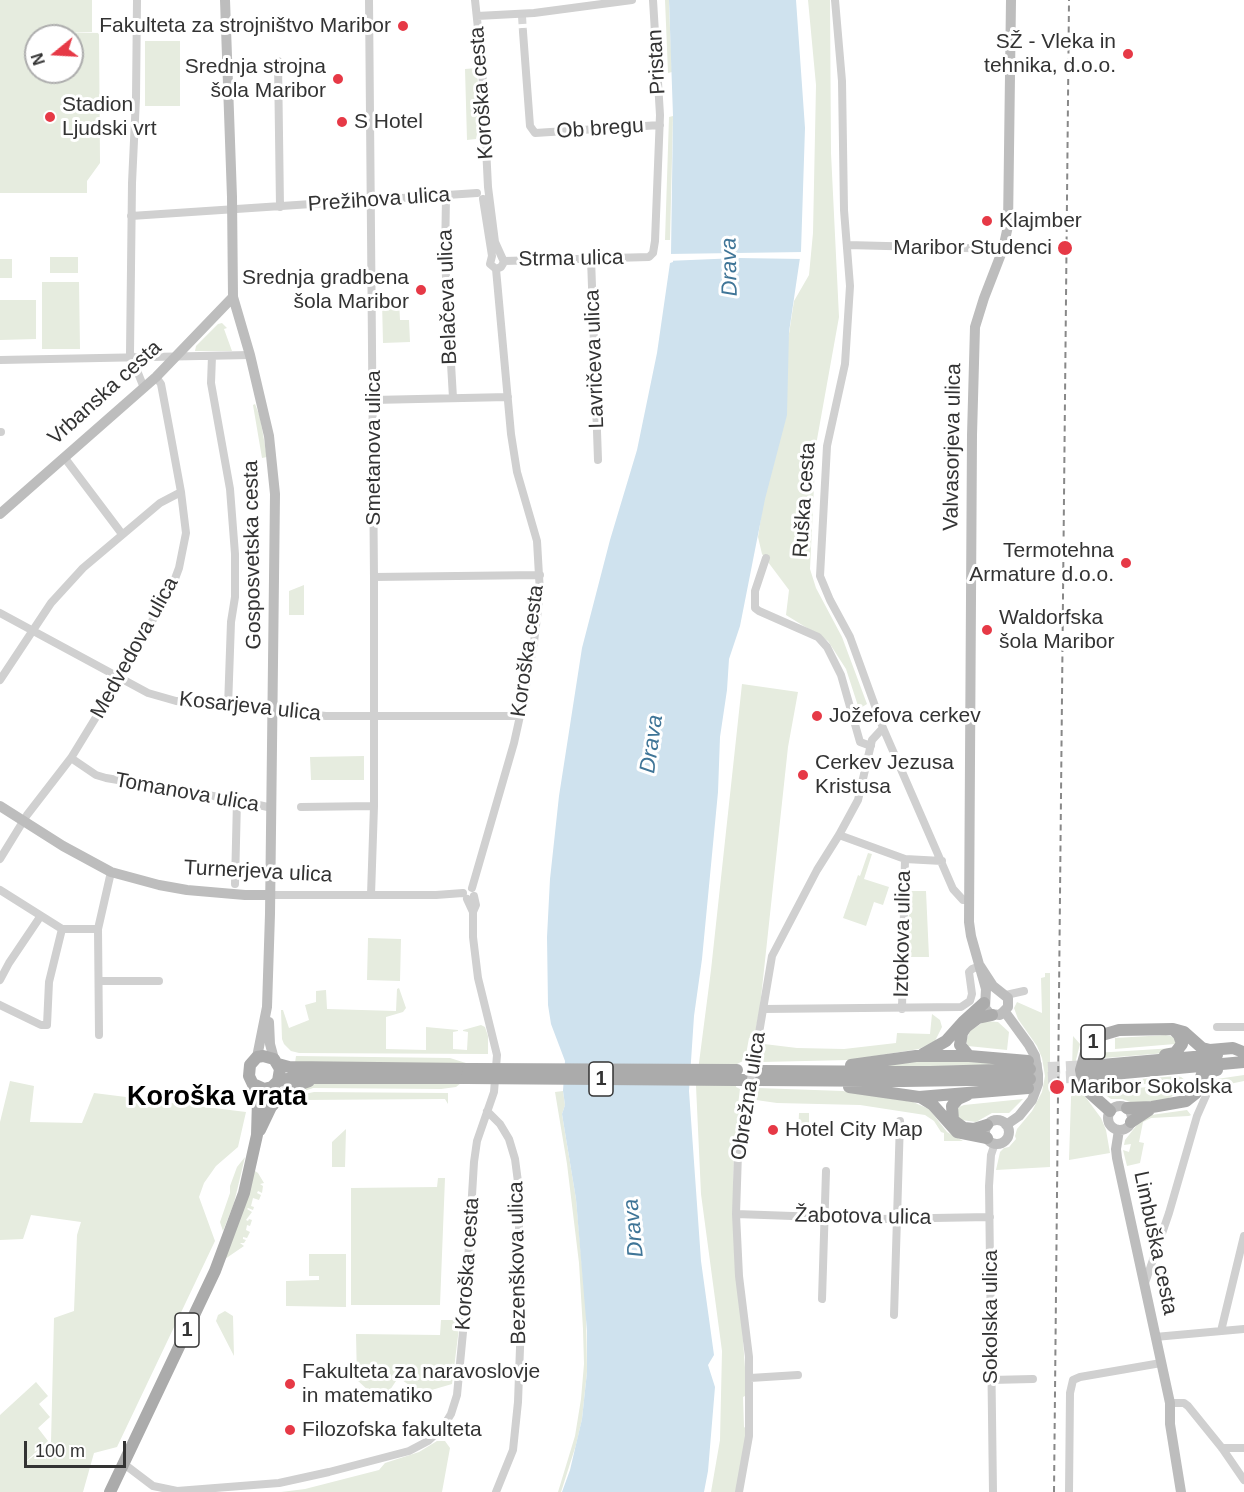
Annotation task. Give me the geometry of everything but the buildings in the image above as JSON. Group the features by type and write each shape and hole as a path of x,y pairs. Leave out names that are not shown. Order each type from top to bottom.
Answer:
{"main road":[{"path":"916,1056 946,1041 985,999"},
{"path":"969,1056 960,1045 966,1027 978,1018 999,1014"},
{"path":"1127,1108 1182,1103 1196,1093 1202,1074 1230,1069 1244,1057 1233,1048 1210,1050 1202,1048 1184,1032 1173,1029"},
{"name":"1","path":"1110,1111 1095,1100 1083,1080 1081,1070 1087,1049 1098,1037 1110,1032 1173,1029 1182,1039 1179,1050 1168,1055 1153,1056 1144,1067"},
{"name":"1","path":"257,1135 258,1100 249,1076 249,1068 257,1058 269,1056 289,1067 467,1073 741,1075"},
{"path":"815,1076 834,1066 916,1056 969,1056 1029,1074"},
{"name":"1","path":"1090,1071 1244,1057"},
{"path":"253,1084 260,1088 273,1085 280,1076 276,1061"},
{"name":"1","path":"1144,1067 1162,1076 1185,1075 1191,1082 1192,1096"},
{"name":"1","path":"110,1492 223,1252 244,1193 257,1135 273,1085 293,1078 467,1073"},
{"path":"760,1075 1029,1074"},
{"path":"987,1125 964,1128 953,1120 952,1106 958,1099 1029,1074"},
{"path":"815,1076 831,1085 919,1097 971,1094"},
{"name":"1","path":"257,1135 272,1107 283,1094 295,1086 325,1078"},
{"path":"919,1097 933,1105 957,1132 991,1141"},
{"path":"1131,1122 1152,1107"}],"street":[{"path":"136,0 136,98 129,337 131,358 144,388"},
{"name":"Gosposvetska cesta","path":"225,0 233,297 250,355 269,436 275,494 272,808 267,1006"},
{"name":"Smetanova ulica","path":"369,0 374,577 374,806 371,895"},
{"name":"Koroška cesta","path":"124,1464 153,1486 177,1491 279,1482 329,1472 409,1451 428,1442 443,1427 451,1414 457,1395 474,1162 477,1141 494,1092 497,1055 478,978 473,937 473,912 469,894 520,716 536,633 540,575 535,535 514,454 496,269 490,264 499,258 486,195 482,66 475,0"},
{"path":"477,16 521,15 588,4 632,0"},
{"name":"Pristan","path":"653,0 660,125"},
{"name":"Ruška cesta","path":"835,0 842,81 844,210 850,286 849,325 845,364 827,446 819,566 824,589 850,637 883,728 942,861 958,895 963,900 969,900"},
{"name":"Valvasorjeva ulica","path":"969,900 974,341 975,327 1007,232 1011,0"},
{"name":"Ob bregu","path":"523,32 530,126 535,133 660,125 654,250 649,257 639,257"},
{"name":"Prežihova ulica","path":"278,61 280,207"},
{"name":"Prežihova ulica","path":"131,216 486,195"},
{"name":"Belačeva ulica","path":"446,196 445,260 453,399"},
{"path":"847,245 1003,249"},
{"name":"Strma ulica","path":"499,258 639,257"},
{"path":"496,269 501,267 499,258"},
{"name":"Lavričeva ulica","path":"591,258 598,460"},
{"name":"Vrbanska cesta","path":"0,514 156,377 233,297"},
{"path":"0,360 250,355"},
{"path":"212,356 211,383 230,489 235,554 235,597 231,622 228,707"},
{"name":"Medvedova ulica","path":"0,860 23,821 71,758 120,678 173,584 179,568 186,533 182,492 163,394 156,377"},
{"path":"373,400 508,397"},
{"path":"64,457 122,534"},
{"path":"0,680 32,630 83,568 160,502 182,492"},
{"path":"766,558 755,591 755,608 818,637 827,647 841,675 860,742 871,746"},
{"path":"374,577 540,575"},
{"name":"Kosarjeva ulica","path":"0,613 148,693 176,701 326,716 520,716"},
{"name":"Obrežna ulica","path":"739,1492 748,1450 750,1378 745,1314 739,1276 736,1214 738,1153 772,956 817,870 858,800 871,746 877,733 883,728"},
{"name":"Tomanova ulica","path":"71,758 96,775 106,778 272,808"},
{"path":"235,884 237,800"},
{"name":"Turnerjeva ulica","path":"0,806 111,872 159,885 244,895 469,894"},
{"path":"301,807 374,806"},
{"path":"839,835 904,859 942,861"},
{"name":"Iztokova ulica","path":"902,1009 904,859"},
{"path":"99,1035 98,929 111,872"},
{"path":"0,890 62,929 98,929"},
{"path":"969,900 971,936 980,966 986,1010 999,1014 1029,1045 1035,1056 1038,1074 1038,1084 1032,1100 1019,1116 1006,1125"},
{"path":"0,980 40,916"},
{"path":"0,1005 44,1026 47,1024 49,982 62,929"},
{"path":"764,1010 961,1007 970,1001 972,994 969,972 980,966"},
{"path":"980,966 1008,1004 999,1014"},
{"path":"99,981 159,981"},
{"path":"985,999 993,991 1002,993 1024,991"},
{"path":"257,1058 267,1006"},
{"path":"267,1006 276,1061"},
{"path":"1217,1027 1244,1027"},
{"path":"1143,1287 1197,1116 1208,1091"},
{"path":"1110,1111 1116,1107 1127,1108 1131,1114 1131,1122 1127,1128 1119,1130"},
{"name":"Bezenškova ulica","path":"487,1111 500,1124 509,1139 518,1182 521,1321 518,1402 513,1450 496,1492"},
{"name":"Limbuška cesta","path":"1110,1111 1108,1116 1110,1125 1119,1130 1116,1141 1117,1158 1143,1287 1170,1403 1170,1424 1181,1492"},
{"path":"996,1120 1006,1125 1008,1131 1006,1138 1002,1142 991,1141 985,1131 987,1125 996,1120"},
{"path":"894,1315 900,1121"},
{"name":"Sokolska ulica","path":"991,1141 993,1492"},
{"path":"822,1299 826,1171"},
{"name":"Žabotova ulica","path":"736,1214 825,1218 990,1217"},
{"path":"1221,1331 1244,1236"},
{"path":"1155,1337 1244,1329"},
{"path":"1069,1492 1070,1393 1073,1380 1161,1363"},
{"path":"750,1378 798,1375"},
{"name":"Sokolska ulica","path":"993,1380 1033,1379"},
{"path":"1170,1403 1184,1403 1188,1406 1244,1480"},
{"path":"1222,1448 1244,1448"}],"shaded area":[{"name":"Stadion Ljudski vrt","path":"0,0 92,0 92,32 84,32 84,24 24,24 24,84 84,84 84,33 99,33 100,163 87,181 87,193 0,193"},
{"path":"665,0 669,0 672,72 668,73"},
{"path":"808,0 830,0 831,153 839,317 816,445 810,569 816,588 842,637 867,704 859,709 846,669 828,641 786,615 789,590 762,554 758,537 794,301 809,275 813,233 816,85"},
{"path":"145,41 180,41 180,106 145,106"},
{"path":"477,68 480,118 476,139 467,140 465,69"},
{"path":"673,116 670,240 665,240 669,117"},
{"path":"50,257 78,257 78,273 50,273"},
{"path":"0,259 12,259 12,278 0,278"},
{"path":"42,282 79,282 80,349 42,349"},
{"path":"0,300 36,300 36,339 0,340"},
{"path":"382,301 399,301 400,320 409,320 410,342 383,343"},
{"path":"222,323 227,328 224,329 232,351 195,351 196,346 218,324"},
{"path":"255,404 260,417 267,457 262,458 253,405"},
{"path":"304,585 304,615 289,615 289,591"},
{"path":"742,684 798,692 788,747 760,1007 755,1034 749,1038 745,1060 737,1064 736,1087 740,1089 738,1105 741,1110 734,1147 733,1203 747,1395 743,1397 744,1427 747,1429 737,1492 711,1492 720,1440 722,1351 701,1194 696,1086"},
{"path":"364,756 364,780 311,780 310,757"},
{"path":"868,853 872,854 864,879 889,887 883,905 874,902 866,926 843,918"},
{"path":"909,891 926,891 929,957 908,957"},
{"path":"368,938 401,939 400,981 367,980"},
{"path":"1045,973 1050,973 1050,1167 996,1170 1000,1152 1016,1139 1017,1129 1032,1111 1042,1092 1045,1076 1042,1058 1037,1046 1018,1019 1014,1008 1017,1002 1042,1013 1041,978 1045,977"},
{"path":"399,988 406,1008 403,1012 386,1017 386,1049 426,1050 426,1027 458,1030 453,1032 453,1049 467,1050 468,1032 463,1030 481,1025 485,1027 488,1036 488,1054 299,1053 291,1051 284,1044 281,1010 283,1010 289,1028 309,1020 305,1005 316,1002 316,991 326,990 327,1009 396,1011 397,989"},
{"path":"932,1014 940,1020 942,1027 935,1041 919,1049 849,1060 762,1062 764,1044 797,1048 844,1049 896,1043 897,1033 930,1034"},
{"path":"985,1021 998,1022 1009,1032 1007,1050 968,1046 966,1041 970,1031"},
{"path":"1166,1035 1174,1037 1175,1044 1115,1049 1115,1038"},
{"path":"1073,1036 1080,1044 1075,1064 1078,1082 1084,1095 1101,1118 1106,1130 1110,1153 1069,1160"},
{"path":"1174,1048 1166,1053 1092,1059 1095,1053"},
{"path":"296,1056 450,1058 469,1064 295,1063"},
{"path":"911,1060 1027,1064 861,1068"},
{"path":"1244,1075 1244,1081 1205,1089 1210,1080"},
{"path":"1176,1076 1185,1080 1097,1089 1094,1083"},
{"path":"10,1081 34,1086 30,1122 82,1123 94,1093 246,1112 238,1147 216,1166 204,1183 199,1197 215,1241 117,1447 94,1453 83,1492 0,1492 0,1415 36,1382 48,1396 39,1404 50,1417 38,1428 48,1441 21,1466 51,1442 54,1318 74,1311 77,1235 81,1222 31,1215 23,1239 0,1240 0,1122"},
{"path":"461,1083 456,1087 441,1089 313,1088 290,1096 293,1090 313,1084"},
{"path":"1149,1087 1174,1090 1175,1095 1164,1100 1133,1103 1122,1099 1111,1099 1100,1091"},
{"path":"757,1088 843,1091 913,1102 929,1109 947,1132 963,1141 944,1141 944,1133 934,1121 925,1115 860,1105 777,1103 756,1100"},
{"path":"563,1091 565,1105 562,1114 576,1199 586,1310 587,1372 582,1419 576,1445 561,1492 558,1492 575,1436 584,1364 579,1263 567,1164 555,1092"},
{"path":"314,1092 448,1093 448,1104 445,1099 301,1100 300,1105 294,1105 291,1101 300,1095"},
{"path":"1023,1099 1009,1113 992,1113 976,1122 962,1120 958,1117 959,1107 964,1105"},
{"path":"1187,1110 1191,1115 1151,1118 1143,1122 1139,1142 1144,1143 1140,1163 1127,1166 1123,1150 1129,1152 1131,1144 1124,1145 1125,1140 1140,1121 1151,1115"},
{"path":"799,1113 809,1113 809,1136 798,1136"},
{"path":"346,1129 345,1167 332,1167 332,1142"},
{"path":"245,1157 234,1203 223,1231 220,1222 230,1193 230,1186 237,1167"},
{"path":"255,1171 264,1183 260,1184 263,1186 262,1193 258,1191 257,1193 261,1195 259,1200 253,1198 251,1206 254,1207 253,1210 247,1209 252,1212 246,1220 252,1220 246,1230 250,1232 247,1238 243,1237 246,1240 244,1243 240,1243 244,1246 225,1259"},
{"path":"438,1178 445,1178 440,1305 351,1305 351,1188 437,1187"},
{"path":"309,1254 346,1254 346,1307 286,1306 286,1281 319,1280 319,1276 309,1276"},
{"path":"225,1311 233,1316 234,1356 216,1321 218,1315"},
{"path":"441,1320 460,1320 452,1384 418,1394 411,1392 409,1385 402,1380 396,1381 388,1393 379,1394 370,1392 357,1380 356,1334 440,1335"},
{"path":"437,1441 445,1441 450,1448 442,1492 281,1492 305,1489 379,1470 385,1463 419,1452"}],"water":[{"name":"Drava","path":"669,0 796,0 805,128 801,251 789,332 787,415 765,499 740,626 729,659 720,737 718,792 702,959 694,1016 689,1091 701,1261 714,1355 708,1365 715,1387 704,1492 562,1492 570,1470 582,1419 587,1372 587,1331 576,1199 562,1114 565,1105 563,1091 565,1061 551,1024 548,1005 547,937 550,879 559,796 582,648 610,540 637,450 657,353 670,263 673,262 673,254 671,254 673,116"}],"pier":[{"path":"804,252 803,259 738,258 667,261 670,260 668,254"}],"tunnel":[{"path":"522,16 523,32"},
{"path":"1030,1069 1090,1066"},
{"path":"1030,1079 1091,1076"}],"railway":[{"path":"1054,1492 1069,0"}],"place":[{"name":"Fakulteta za strojništvo Maribor","path":"403,26"},
{"name":"SŽ - Vleka in tehnika, d.o.o.","path":"1128,54"},
{"name":"Srednja strojna šola Maribor","path":"338,79"},
{"name":"Stadion Ljudski vrt","path":"50,117"},
{"name":"S Hotel","path":"342,122"},
{"name":"Klajmber","path":"987,221"},
{"name":"Maribor Studenci","path":"1065,248"},
{"name":"Srednja gradbena šola Maribor","path":"421,290"},
{"name":"Termotehna Armature d.o.o.","path":"1126,563"},
{"name":"Waldorfska šola Maribor","path":"987,630"},
{"name":"Jožefova cerkev","path":"817,716"},
{"name":"Cerkev Jezusa Kristusa","path":"803,775"},
{"name":"Maribor Sokolska","path":"1057,1087"},
{"name":"Hotel City Map","path":"773,1130"},
{"name":"Fakulteta za naravoslovje in matematiko","path":"290,1384"},
{"name":"Filozofska fakulteta","path":"290,1430"}],"district":[{"name":"Koroška vrata","path":"217,1098"}]}
